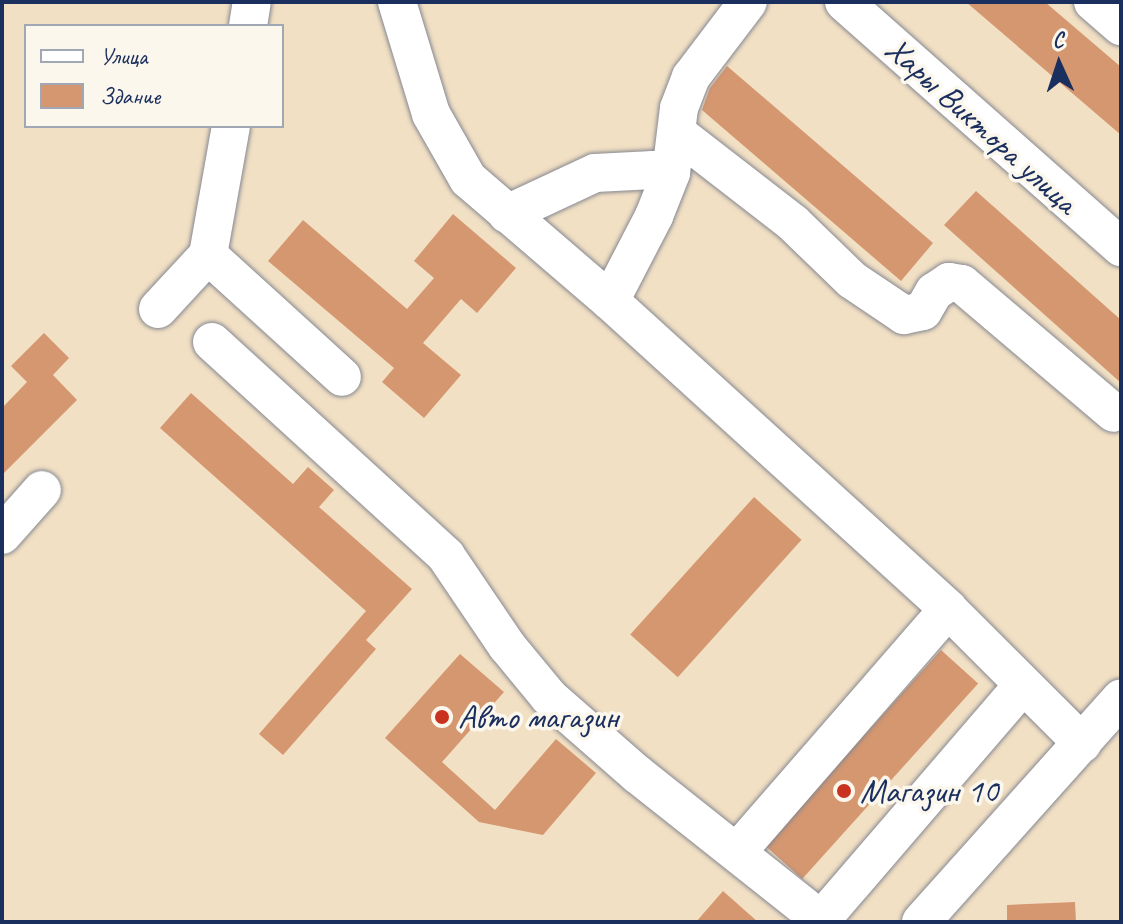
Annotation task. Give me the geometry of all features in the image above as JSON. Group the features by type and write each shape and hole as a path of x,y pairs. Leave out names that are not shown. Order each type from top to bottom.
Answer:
{"street":[{"path":"248,24 252,2"},
{"path":"397,2 431,114 468,179 610,301 948,609 1082,743"},
{"path":"610,301 654,216 671,173 679,108 691,77 748,2"},
{"name":"Хары Виктора улица","path":"844,2 1121,247"},
{"path":"1093,2 1121,26"},
{"path":"158,309 208,255 231,128"},
{"path":"677,133 793,223 852,280 904,315 923,311 934,292 949,282 962,284 1114,413"},
{"path":"507,214 595,173 653,170 671,173"},
{"path":"208,255 342,377"},
{"path":"212,342 446,556 507,646 549,697 637,774 822,921 1023,685"},
{"path":"2,535 42,490"},
{"path":"737,852 948,609"},
{"path":"923,921 1121,698"}],"building":[{"path":"966,2 1045,2 1121,67 1121,135"},
{"path":"727,66 933,243 901,281 702,110 710,88"},
{"path":"976,191 1121,320 1121,383 944,225"},
{"path":"453,214 516,268 477,313 461,299 423,343 461,375 424,418 382,382 394,368 268,261 303,220 407,309 434,278 414,261"},
{"path":"44,333 69,358 53,375 77,400 2,475 2,408 27,382 11,366"},
{"path":"191,393 293,484 308,467 334,490 319,507 412,589 366,640 376,649 283,755 259,734 366,611 160,428"},
{"path":"754,497 802,540 678,677 630,634"},
{"path":"941,650 978,683 802,879 765,845"},
{"path":"460,654 504,692 442,762 495,810 556,739 596,773 543,835 479,822 385,738"},
{"path":"723,891 758,922 696,922"},
{"path":"1075,902 1076,922 1007,922 1007,905"}],"place":[{"name":"Авто магазин","path":"442,717"},
{"name":"Магазин 10","path":"844,791"}]}
